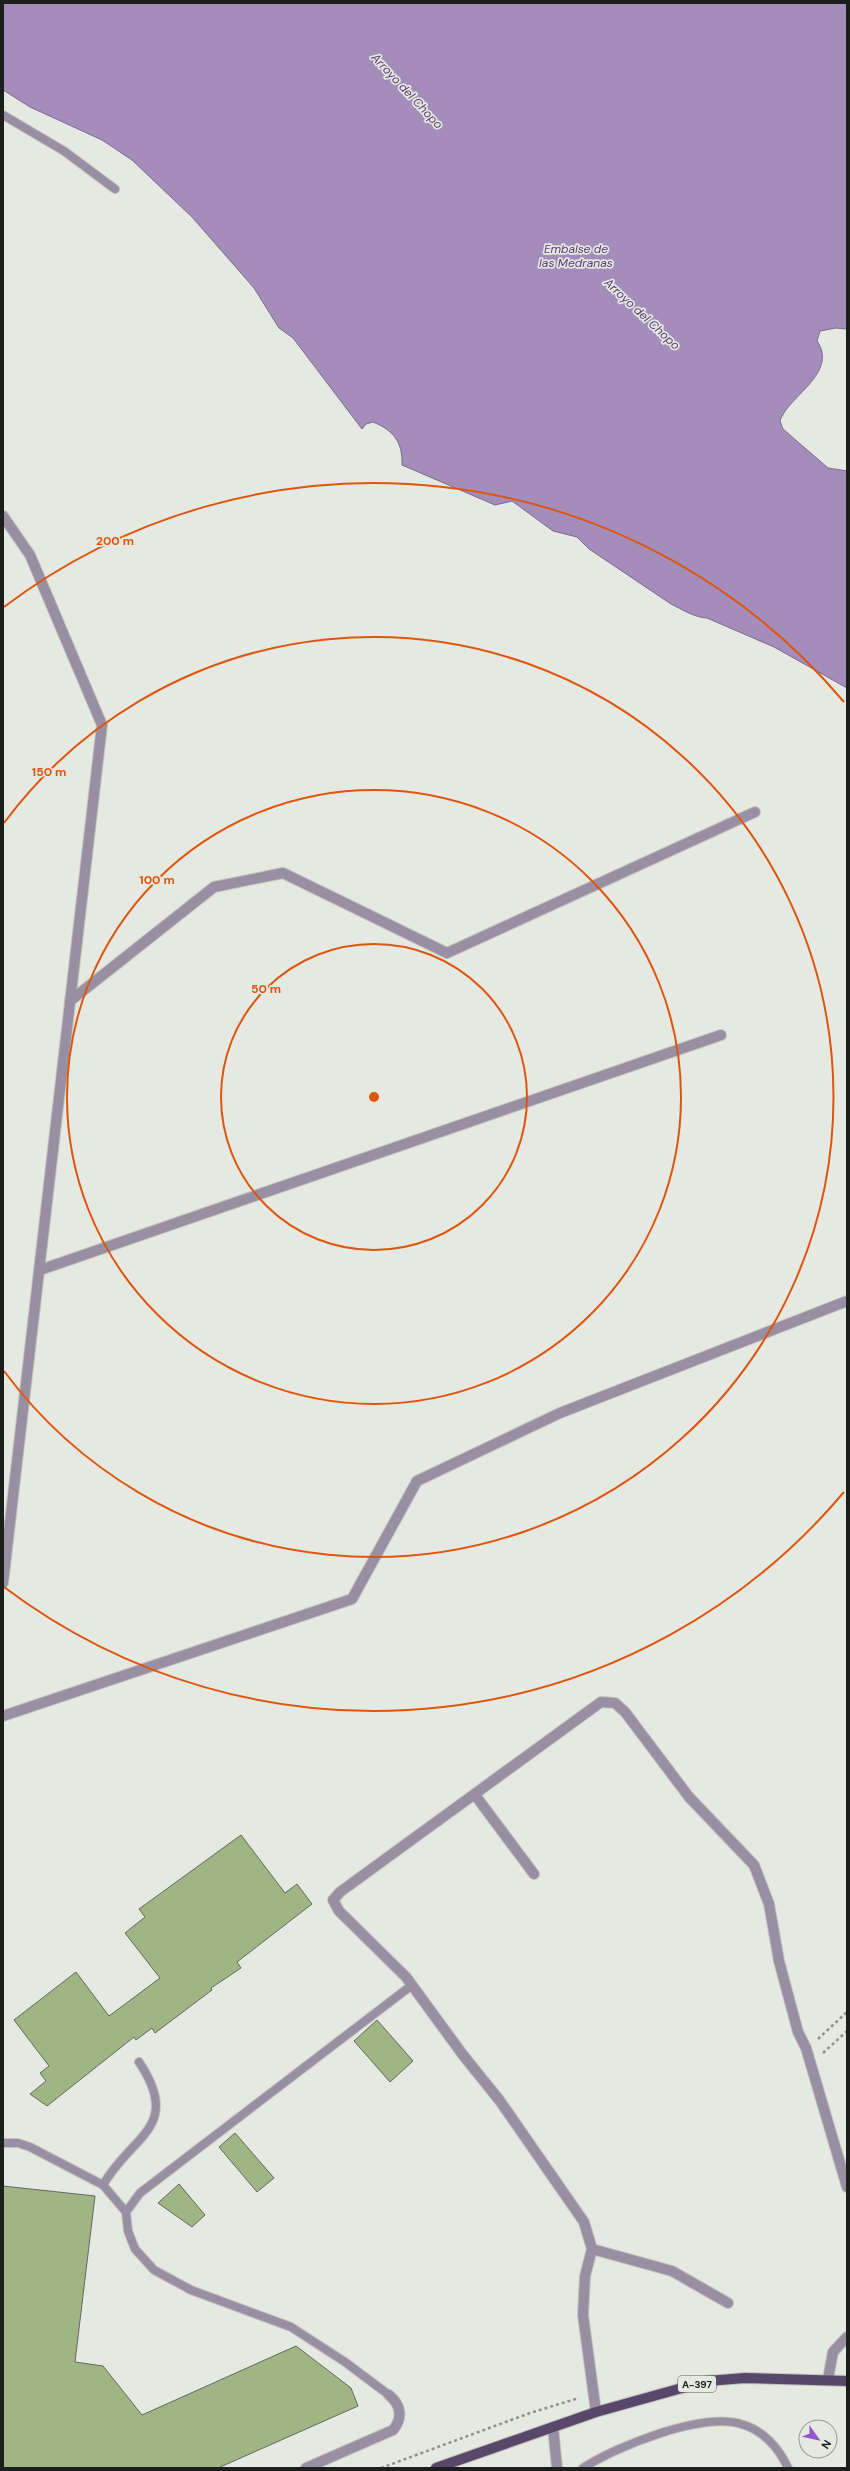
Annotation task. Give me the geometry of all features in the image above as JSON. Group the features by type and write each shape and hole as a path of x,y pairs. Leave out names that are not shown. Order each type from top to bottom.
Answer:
{"main road":[{"name":"A-397","path":"436,2468 596,2412 707,2381 745,2378 828,2379 847,2381"}],"street":[{"path":"3,516 30,555 102,725 3,1583"},
{"path":"70,1001 214,887 283,873 447,953 755,812"},
{"path":"40,1270 721,1035"},
{"path":"3,1716 352,1599 417,1482 560,1413 847,1301"},
{"path":"596,2412 583,2315 584,2276 592,2248 584,2222 549,2169 412,1985 338,1911 333,1900 340,1892 601,1702 615,1703 625,1712 689,1797 754,1865 769,1904 779,1960 798,2032 806,2048 847,2187"},
{"path":"475,1794 534,1874"},
{"path":"592,2248 672,2271 728,2303"},
{"path":"828,2379 833,2352 847,2337"},
{"path":"306,2468 393,2430 400,2418 400,2412 398,2405 390,2395"},
{"path":"553,2427 557,2468"}],"lane":[{"path":"3,115 64,151 116,189"},
{"path":"126,2212 140,2193 412,1985"},
{"path":"103,2185 121,2158 142,2140 155,2116 155,2100 151,2081 139,2062"},
{"path":"3,2143 18,2143 30,2147 103,2185 126,2212 128,2231 135,2249 154,2270 191,2290 291,2327 346,2362 390,2395"},
{"path":"583,2468 616,2450 649,2437 717,2420 741,2424 763,2435 781,2452 788,2468"}],"path":[{"path":"806,2048 847,2012"},
{"path":"811,2064 847,2031"},
{"path":"381,2468 530,2413 593,2394"}],"water":[{"name":"Embalse de las Medranas","path":"3,3 847,3 847,329 836,328 820,331 817,341 822,353 822,363 810,384 792,402 780,421 783,429 828,468 847,471 847,688 774,647 707,618 693,615 671,604 589,549 577,537 553,531 512,501 495,505 402,465 399,443 391,433 373,422 366,424 362,429 293,338 279,328 254,288 192,217 132,160 102,140 30,107 3,90"}],"building":[{"path":"241,1835 285,1893 297,1884 312,1904 237,1962 241,1968 211,1988 212,1990 155,2033 152,2028 136,2040 134,2037 47,2106 30,2094 46,2081 40,2073 49,2066 14,2020 76,1972 109,2016 160,1978 125,1933 145,1917 139,1909"},
{"path":"377,2020 413,2061 390,2082 354,2041"},
{"path":"235,2133 274,2178 257,2192 219,2147"},
{"path":"179,2184 205,2215 192,2227 158,2203"},
{"path":"3,2186 95,2196 75,2362 103,2366 142,2415 296,2346 351,2388 358,2406 218,2468 3,2468"}],"water label":[{"name":"Arroyo del Chopo","path":"407,91"},
{"name":"Arroyo del Chopo","path":"642,314"}]}
